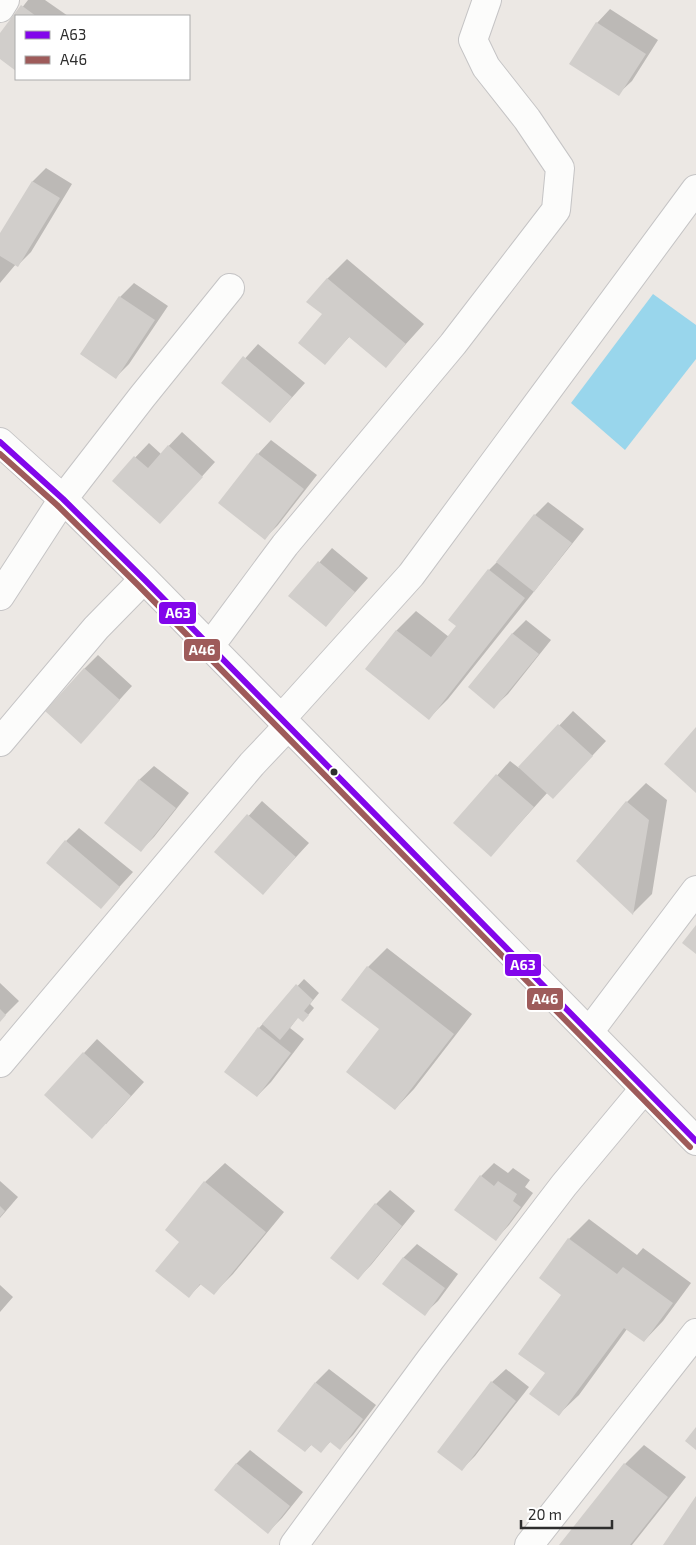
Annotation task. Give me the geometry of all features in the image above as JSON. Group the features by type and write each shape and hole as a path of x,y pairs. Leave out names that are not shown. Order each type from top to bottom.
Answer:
{"street":[{"path":"0,8 5,0"},
{"path":"210,646 285,546 454,344 556,210 560,168 527,119 486,67 473,40 487,0"},
{"path":"0,1064 252,764 284,723 411,575 696,189"},
{"path":"0,596 63,499 230,288"},
{"path":"0,442 63,499 144,579 696,1141"},
{"path":"0,742 96,628 144,579"},
{"path":"589,1032 696,890"},
{"path":"294,1545 460,1320 564,1185 644,1089"},
{"path":"529,1545 696,1333"}],"water":[{"path":"653,294 696,325 696,359 625,450 571,403"}],"building":[{"path":"21,5 35,15 15,15 15,70 0,59 0,33"},
{"path":"596,22 646,54 619,96 569,64"},
{"path":"32,181 60,198 18,267 0,256 0,233"},
{"path":"327,278 406,344 386,368 349,337 325,365 298,343 322,314 306,302"},
{"path":"119,296 155,320 116,379 80,354"},
{"path":"243,356 292,397 270,423 221,383"},
{"path":"168,445 203,477 160,524 112,481 134,456 148,468"},
{"path":"257,453 304,489 265,540 218,503"},
{"path":"534,514 572,543 534,592 496,562"},
{"path":"318,561 355,592 326,627 288,596"},
{"path":"488,569 525,598 429,720 365,669 396,630 431,657 456,626 448,620"},
{"path":"512,633 539,654 494,709 468,687"},
{"path":"84,668 120,700 81,744 45,711"},
{"path":"558,724 593,756 553,799 518,767"},
{"path":"696,727 696,793 664,764"},
{"path":"496,774 534,807 491,857 453,823"},
{"path":"139,779 176,808 141,852 104,823"},
{"path":"626,801 649,820 633,915 576,861"},
{"path":"247,814 296,857 263,895 214,852"},
{"path":"65,840 120,887 101,909 46,863"},
{"path":"696,925 696,954 682,943"},
{"path":"367,966 454,1034 395,1110 346,1072 379,1029 341,1000"},
{"path":"296,984 313,1000 304,1011 309,1015 303,1022 298,1018 280,1040 262,1024"},
{"path":"0,1009 6,1015 0,1022"},
{"path":"258,1027 291,1053 257,1097 224,1072"},
{"path":"83,1052 131,1096 92,1139 44,1095"},
{"path":"480,1175 494,1186 498,1181 517,1194 513,1201 521,1207 496,1241 454,1210"},
{"path":"204,1181 266,1232 214,1295 200,1284 189,1298 155,1271 179,1242 165,1230"},
{"path":"375,1203 402,1226 358,1280 330,1258"},
{"path":"0,1206 5,1211 0,1217"},
{"path":"568,1238 617,1274 623,1267 673,1303 644,1342 624,1328 559,1416 529,1394 545,1373 518,1354 561,1295 539,1278"},
{"path":"403,1257 445,1288 425,1316 382,1284"},
{"path":"491,1381 516,1401 462,1471 437,1452"},
{"path":"315,1382 363,1419 340,1450 330,1442 321,1453 311,1445 305,1452 277,1431"},
{"path":"696,1427 696,1450 685,1441"},
{"path":"236,1463 290,1506 268,1534 214,1490"},
{"path":"624,1463 668,1497 630,1545 559,1545"},
{"path":"696,1496 696,1545 663,1545"}],"transit line":[{"name":"A63","path":"0,442 63,499 144,579 696,1141"},
{"name":"A46","path":"0,454 57,505 138,585 690,1147"}]}
